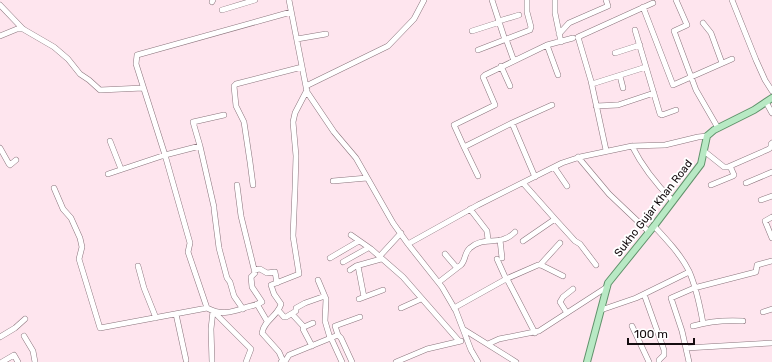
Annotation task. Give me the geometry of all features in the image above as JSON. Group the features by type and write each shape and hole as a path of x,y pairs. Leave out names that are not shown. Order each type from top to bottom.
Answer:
{"main road":[{"path":"707,136 718,128 754,110 772,98"},
{"name":"Sukho Gujar Khan Road","path":"587,362 608,284 701,164 707,136"}],"street":[{"path":"222,10 255,0"},
{"path":"289,0 306,88 331,127 356,158 381,203 408,244 439,282 454,308 478,362"},
{"path":"345,360 342,338 334,337 289,355 286,360 282,362 278,350 262,332 267,321 278,310 281,304 274,294 271,286 277,282 299,274 293,236 296,182 293,122 295,113 306,88 391,43 414,19 424,0"},
{"path":"492,0 514,61"},
{"path":"478,50 531,29 527,12 527,0"},
{"path":"555,0 555,13 561,42"},
{"path":"559,34 569,23 608,6 606,0"},
{"path":"676,0 687,25 674,30 696,90 718,128"},
{"path":"733,0 758,66 772,91"},
{"path":"606,150 592,84 577,39 578,37 653,3"},
{"path":"0,5 23,29 54,47 68,59 82,76 90,80 100,90 144,88"},
{"path":"643,7 673,85 732,59"},
{"path":"207,308 188,252 190,243 166,155 136,64 137,56 292,12"},
{"path":"472,31 519,15"},
{"path":"703,22 717,45 722,63"},
{"path":"0,36 17,29 23,29"},
{"path":"635,30 660,114 676,110"},
{"path":"296,39 326,34"},
{"path":"478,176 454,125 495,105 483,77 487,73 501,66 547,45 573,38"},
{"path":"547,45 558,75"},
{"path":"615,53 640,45"},
{"path":"501,66 510,86"},
{"path":"252,185 244,122 236,106 234,86 236,84 302,67"},
{"path":"592,84 646,67"},
{"path":"620,76 623,88"},
{"path":"596,106 618,105 654,93"},
{"path":"766,102 772,113"},
{"path":"464,147 552,105"},
{"path":"224,115 193,121 214,207 221,256 234,296 243,309"},
{"path":"512,123 535,177"},
{"path":"408,244 470,209 554,167 578,157 606,150 632,146 665,145 707,136"},
{"path":"110,141 121,169"},
{"path":"108,174 166,155 200,146"},
{"path":"632,146 656,184 673,201"},
{"path":"704,151 724,167 730,166 772,146"},
{"path":"0,148 10,165 16,160"},
{"path":"578,157 609,194 649,232"},
{"path":"711,185 733,176 734,174 730,166"},
{"path":"554,167 567,186"},
{"path":"746,183 772,172"},
{"path":"333,181 367,178"},
{"path":"523,183 575,241 580,244 596,265"},
{"path":"54,188 63,209 70,218 80,238 82,247 79,259 100,328 207,308 224,313 235,312 262,302 252,287 251,277 255,273 241,216 237,185"},
{"path":"761,200 772,196"},
{"path":"470,209 487,231 488,240"},
{"path":"772,217 765,221 772,238"},
{"path":"523,241 554,218"},
{"path":"654,226 675,251 689,272 701,310 703,323"},
{"path":"439,282 464,262 465,254 475,244 488,240 500,240 509,237 515,232"},
{"path":"350,270 380,258 401,233"},
{"path":"351,235 403,277 459,341"},
{"path":"500,240 499,258 506,279 535,333"},
{"path":"330,258 359,241"},
{"path":"454,308 506,279 540,265 560,243"},
{"path":"343,262 368,248"},
{"path":"445,254 457,268"},
{"path":"689,362 678,317 671,298 694,288 756,272 758,265 772,260"},
{"path":"540,265 562,276"},
{"path":"138,266 144,288 156,318"},
{"path":"358,266 361,298 383,290"},
{"path":"254,270 260,269 267,273 275,272 277,282"},
{"path":"601,310 629,301 689,272"},
{"path":"318,280 325,296 325,321 345,360"},
{"path":"488,344 499,339 535,333 607,287"},
{"path":"566,313 560,302 573,289"},
{"path":"644,294 664,350 664,355 659,362"},
{"path":"278,310 285,318 296,311 296,308 305,303 325,296"},
{"path":"401,308 421,299"},
{"path":"257,304 267,321"},
{"path":"763,312 772,309"},
{"path":"212,362 211,329 213,311"},
{"path":"213,311 251,349 246,362"},
{"path":"176,314 186,360"},
{"path":"292,314 304,327 303,329 312,346"},
{"path":"334,337 335,326 360,317"},
{"path":"0,337 15,328 25,318"},
{"path":"693,326 724,320 743,321"},
{"path":"304,327 313,323"},
{"path":"632,326 649,362"},
{"path":"463,329 516,362"},
{"path":"24,336 33,351 35,362"},
{"path":"396,362 427,349 467,339"},
{"path":"686,348 772,342"},
{"path":"2,362 14,355 18,362"}]}
